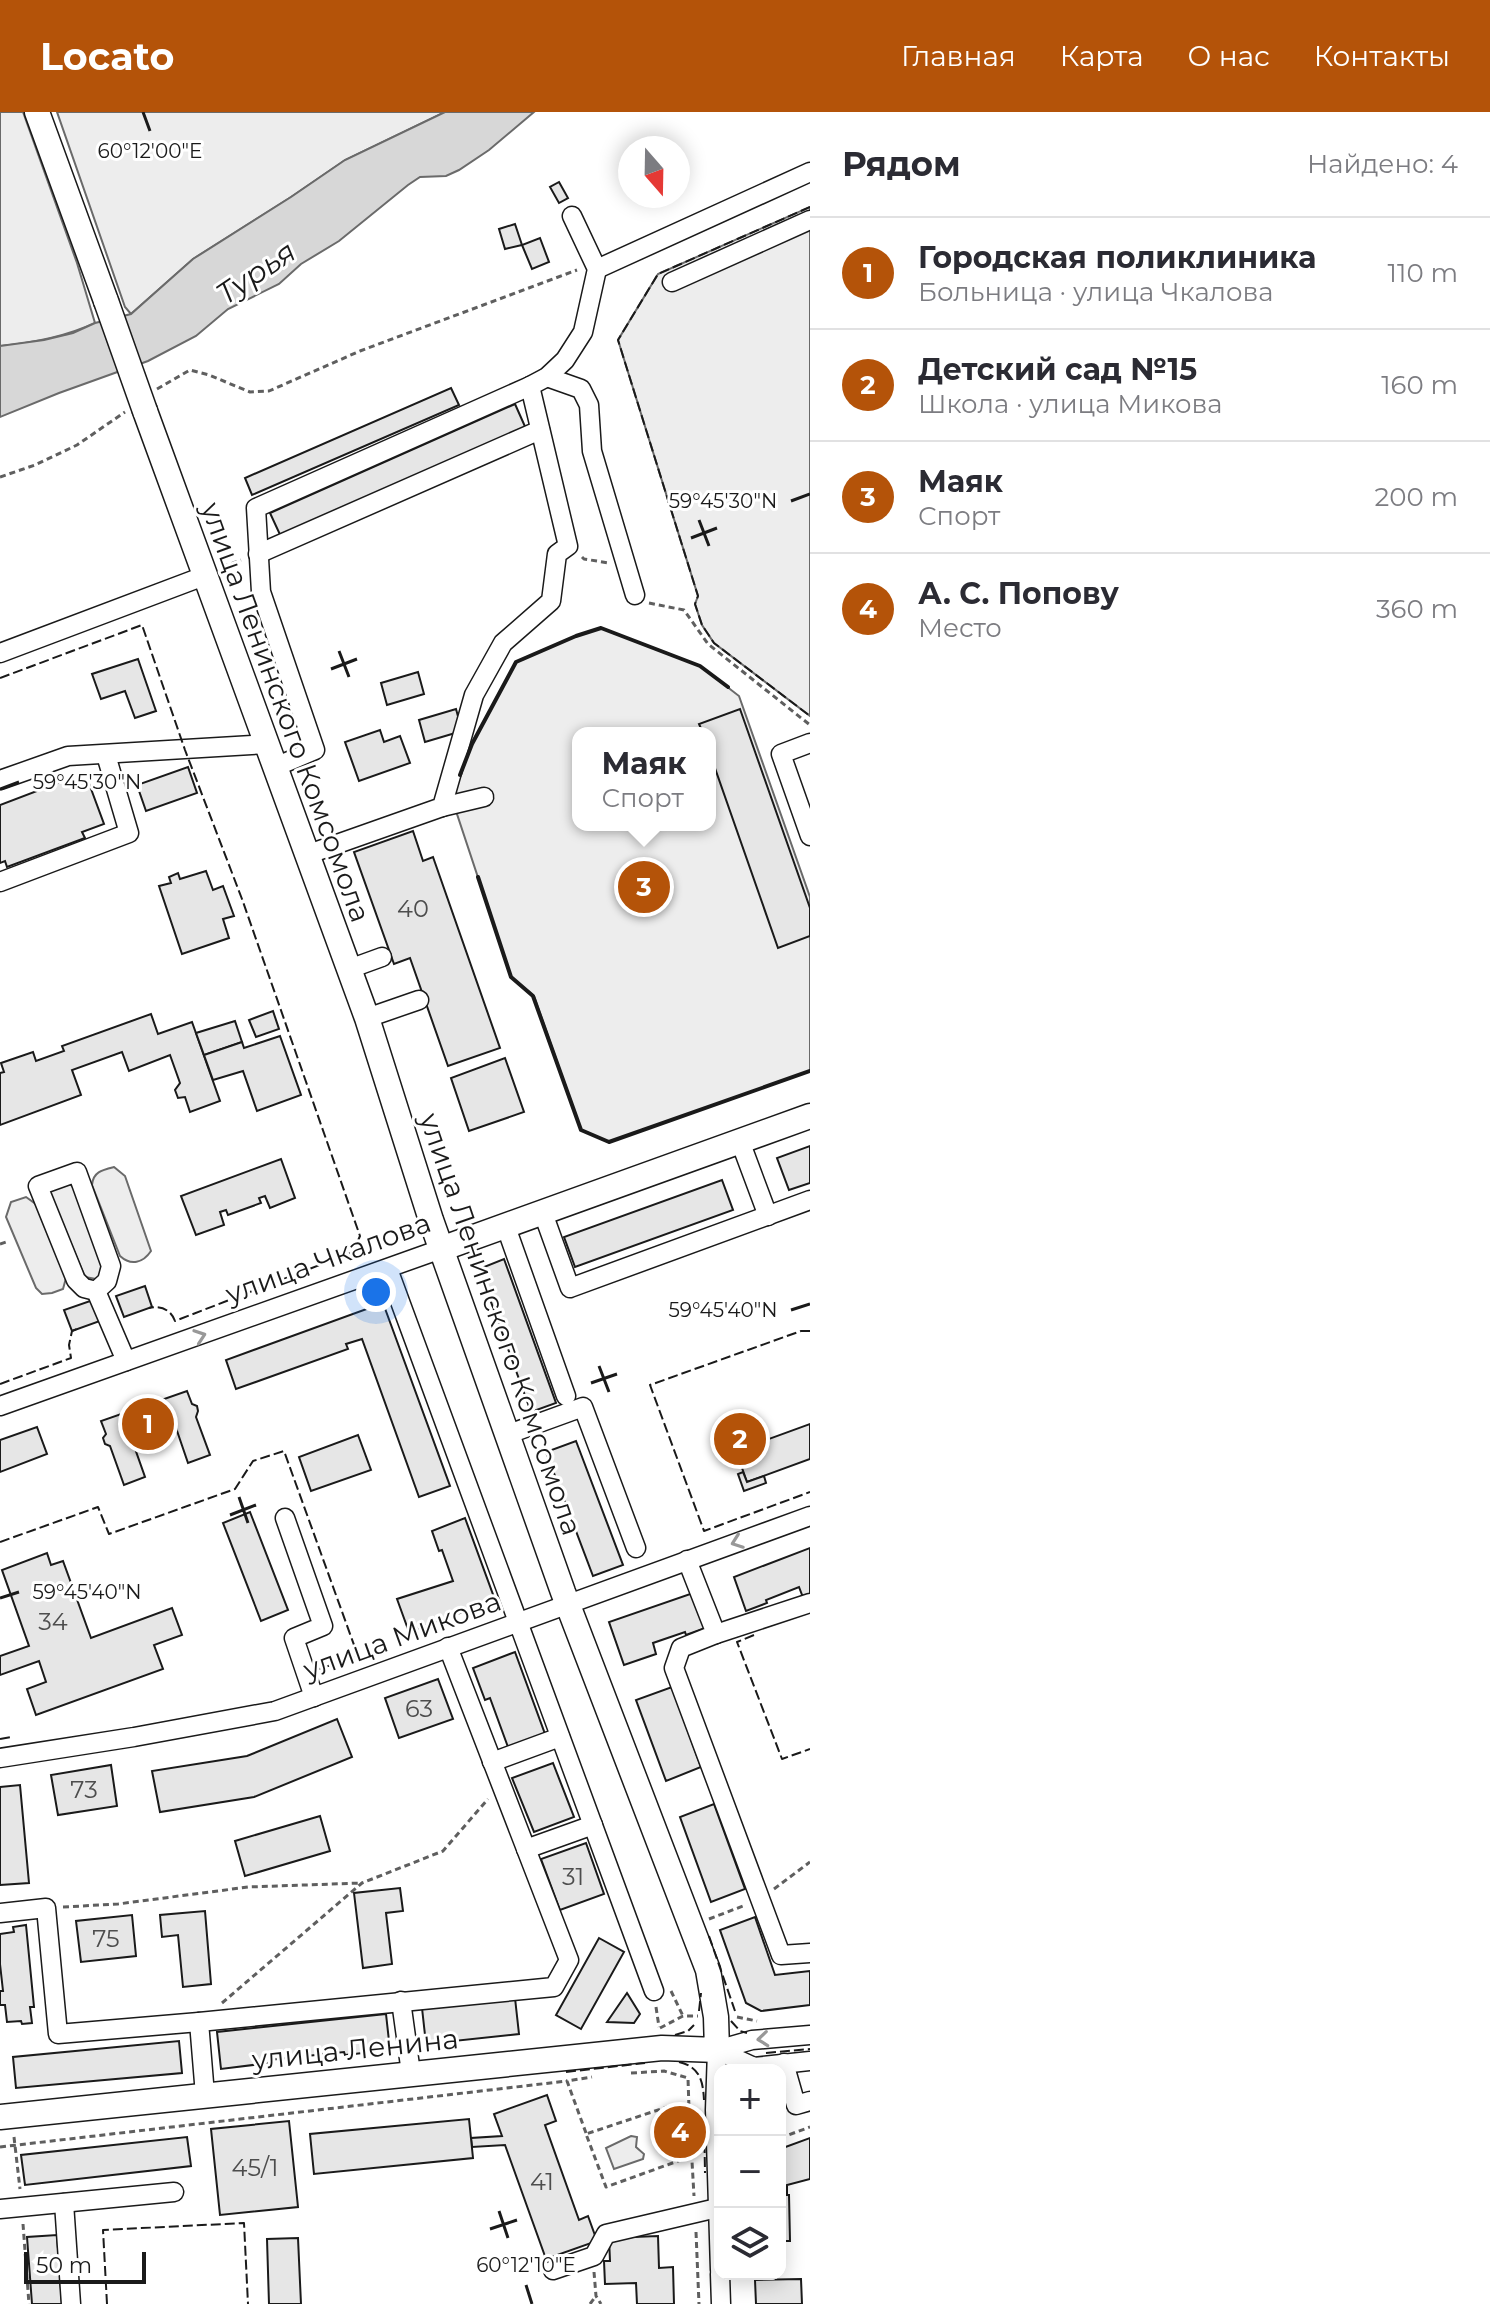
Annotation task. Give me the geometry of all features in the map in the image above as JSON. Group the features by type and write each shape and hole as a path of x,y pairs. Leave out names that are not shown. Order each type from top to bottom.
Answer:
{"main road":[{"name":"улица Ленинского Комсомола","path":"37,112 367,1018 441,1249 506,1435 708,1970 716,2017 717,2050"},
{"name":"улица Чкалова","path":"441,1249 810,1116"},
{"name":"улица Ленина","path":"0,2117 662,2048 717,2050"}],"street":[{"path":"597,269 810,172"},
{"path":"0,780 68,756 271,756 315,750 261,592 256,508 538,382 565,360 583,332 597,269 572,216"},
{"path":"672,282 810,220"},
{"path":"442,807 474,695 503,643 551,601 557,554 568,546 540,430 538,382"},
{"path":"538,382 581,389 589,405 592,451 635,595"},
{"path":"258,554 540,430"},
{"path":"0,653 204,576"},
{"path":"810,743 781,754 810,836"},
{"path":"0,882 129,833 106,755"},
{"path":"306,855 442,807 484,797"},
{"path":"349,969 382,957"},
{"path":"367,1018 419,1000"},
{"path":"740,1141 768,1216"},
{"path":"77,1172 111,1266 107,1281 96,1291 84,1288 76,1280 38,1186 77,1172"},
{"path":"543,1213 570,1288 810,1200"},
{"path":"506,1227 566,1396"},
{"name":"улица Чкалова","path":"0,1406 441,1249"},
{"path":"388,1269 654,1991"},
{"path":"96,1291 126,1361"},
{"path":"506,1435 583,1407 636,1548"},
{"name":"улица Микова","path":"0,1758 275,1711 810,1516"},
{"path":"285,1518 323,1626 294,1638 314,1697"},
{"path":"687,1560 716,1634"},
{"path":"810,1603 681,1648 674,1668 781,1955 810,1953"},
{"path":"0,1913 46,1908 58,2034 554,1987 569,1960 448,1647"},
{"path":"492,1762 560,1737"},
{"path":"526,1849 593,1825"},
{"path":"401,2001 411,2073"},
{"path":"199,2022 205,2095"},
{"name":"улица Ленина","path":"717,2050 752,2040 810,2035"},
{"name":"улица Ленина","path":"717,2050 754,2067 810,2061"},
{"name":"улица Ленинского Комсомола","path":"717,2050 717,2064"},
{"path":"784,2063 796,2105 810,2101"},
{"path":"0,2209 174,2192"},
{"path":"64,2203 71,2304"},
{"path":"553,2270 594,2256 606,2234 714,2209"},
{"name":"улица Ленинского Комсомола","path":"720,2280 721,2304"}],"path":[{"path":"0,477 77,445 190,370 250,392 269,391 360,351 574,270 597,269"},
{"path":"568,546 584,559 608,562 614,574"},
{"path":"204,576 258,554"},
{"path":"635,595 654,605 684,610 708,644 810,725"},
{"path":"0,1244 9,1241"},
{"path":"199,2022 362,1883 443,1851 501,1784"},
{"path":"709,1919 760,1899 810,1862"},
{"path":"46,1908 118,1904 248,1887 362,1883"},
{"path":"625,2074 664,2071 688,2078 689,2109"},
{"path":"0,2147 597,2077"},
{"path":"567,2081 606,2187 692,2156"},
{"path":"586,2134 673,2105 714,2110"},
{"path":"785,2136 810,2127"},
{"path":"594,2272 596,2296 601,2304"},
{"path":"590,2304 596,2296"}],"shaded area":[{"path":"0,112 23,112 95,323 49,339 0,346"},
{"path":"57,112 445,112 345,160 193,259 131,314 125,307"},
{"path":"810,207 810,716 714,643 702,625 695,604 698,596 618,340 658,274"},
{"path":"601,628 700,666 739,696 810,897 810,1071 609,1142 581,1130 534,996 511,977 456,811 455,786 472,744 516,662"},
{"path":"114,1167 125,1176 151,1251 137,1262 120,1256 92,1185 96,1174"},
{"path":"67,1181 74,1188 102,1258 102,1274 96,1279 85,1277 50,1194 51,1188"},
{"path":"26,1197 37,1205 66,1278 63,1289 52,1293 42,1294 36,1288 6,1217 11,1202"},
{"path":"631,2136 637,2137 636,2147 644,2154 643,2159 614,2169 606,2148"}],"water":[{"name":"Турья","path":"445,112 534,112 489,150 459,170 446,176 420,177 339,241 301,264 279,284 228,309 196,336 148,361 0,417 0,346 73,333 95,323 131,314 193,259 345,160"}],"building":[{"path":"559,182 568,198 559,203 550,187"},
{"path":"515,224 522,245 505,249 499,229"},
{"path":"540,238 549,262 532,269 522,245"},
{"path":"451,388 459,405 252,495 245,478"},
{"path":"515,404 527,431 282,539 270,513"},
{"path":"138,659 156,711 135,718 125,691 101,699 92,674"},
{"path":"418,672 424,694 387,705 381,683"},
{"path":"456,709 462,731 425,742 419,720"},
{"path":"740,709 810,908 810,936 778,948 716,771 716,727 700,727 699,724"},
{"path":"380,730 384,742 400,736 410,763 359,781 345,742"},
{"path":"188,767 197,793 146,811 137,785"},
{"path":"87,778 104,824 82,832 85,838 7,867 5,861 0,863 0,805 63,781 65,786"},
{"path":"413,831 423,861 433,857 500,1048 448,1066 410,958 394,964 354,852"},
{"path":"206,871 213,890 223,886 234,916 223,919 229,938 182,954 159,886 171,883 169,877 178,873 180,879"},
{"path":"273,1011 279,1029 256,1037 249,1020"},
{"path":"151,1014 158,1034 192,1022 220,1101 190,1112 185,1097 178,1098 175,1090 180,1083 170,1055 129,1071 122,1052 72,1070 81,1095 0,1125 0,1073 4,1072 1,1063 33,1052 36,1061 64,1051 62,1046"},
{"path":"235,1021 242,1042 204,1055 196,1033"},
{"path":"280,1036 301,1095 257,1111 243,1071 213,1080 204,1055 242,1042 244,1048"},
{"path":"505,1058 524,1112 469,1131 451,1078"},
{"path":"810,1146 810,1183 789,1190 777,1158"},
{"path":"281,1159 295,1198 270,1208 265,1196 259,1198 261,1203 228,1215 226,1210 220,1212 224,1225 196,1235 181,1196"},
{"path":"722,1180 733,1210 575,1267 564,1237"},
{"path":"504,1259 556,1403 531,1412 479,1269"},
{"path":"145,1286 152,1307 124,1317 116,1296"},
{"path":"93,1300 100,1321 72,1331 64,1310"},
{"path":"383,1303 450,1486 419,1497 362,1339 346,1344 348,1349 236,1389 226,1360"},
{"path":"187,1391 192,1404 197,1406 196,1417 210,1455 188,1463 175,1425 132,1440 145,1477 124,1485 110,1446 105,1444 103,1438 106,1434 101,1421"},
{"path":"810,1424 810,1459 747,1482 736,1451"},
{"path":"37,1427 47,1454 0,1472 0,1440"},
{"path":"358,1435 371,1470 311,1491 299,1457"},
{"path":"576,1441 623,1565 593,1576 546,1452"},
{"path":"743,1472 747,1482 764,1476 766,1483 744,1491 738,1474"},
{"path":"250,1512 288,1610 261,1621 223,1523"},
{"path":"465,1518 495,1600 409,1632 397,1599 453,1581 432,1531"},
{"path":"810,1548 810,1597 804,1600 799,1587 746,1611 734,1577"},
{"path":"47,1553 51,1565 63,1561 91,1638 172,1608 182,1635 154,1645 163,1669 36,1715 27,1689 46,1682 39,1661 0,1675 0,1656 29,1646 2,1570"},
{"path":"696,1592 708,1627 653,1643 656,1654 624,1665 609,1622"},
{"path":"515,1652 545,1734 508,1747 490,1698 485,1700 473,1668"},
{"path":"438,1679 453,1719 399,1738 385,1698"},
{"path":"672,1687 701,1767 666,1781 636,1700"},
{"path":"337,1719 352,1757 254,1797 160,1812 152,1771 247,1756"},
{"path":"553,1763 574,1817 534,1832 512,1778"},
{"path":"111,1765 117,1806 58,1815 51,1775"},
{"path":"20,1785 29,1883 0,1885 0,1787"},
{"path":"714,1804 745,1889 711,1902 680,1817"},
{"path":"320,1816 330,1851 245,1876 235,1841"},
{"path":"586,1843 604,1894 560,1910 541,1859"},
{"path":"400,1888 403,1911 386,1913 392,1964 363,1968 354,1893"},
{"path":"205,1911 211,1984 183,1987 178,1935 162,1937 160,1915"},
{"path":"132,1915 136,1956 81,1962 76,1921"},
{"path":"755,1917 775,1975 810,1971 810,2005 761,2011 746,2003 720,1930"},
{"path":"26,1925 34,2007 30,2007 32,2023 22,2024 21,2021 7,2022 5,2005 0,2005 0,1991 3,1991 0,1934 14,1932 13,1927"},
{"path":"599,1938 624,1952 581,2029 556,2015"},
{"path":"627,1993 640,2014 634,2023 607,2022"},
{"path":"515,1998 519,2034 426,2044 422,2008"},
{"path":"386,2014 390,2050 269,2060 269,2063 221,2069 217,2032"},
{"path":"179,2041 182,2073 16,2088 13,2057"},
{"path":"547,2095 556,2121 545,2125 579,2220 588,2216 597,2241 546,2259 505,2145 472,2147 471,2138 502,2136 494,2114"},
{"path":"469,2119 473,2158 314,2174 310,2134"},
{"path":"289,2121 298,2207 220,2215 211,2129"},
{"path":"187,2137 191,2166 25,2185 21,2155"},
{"path":"810,2138 810,2179 787,2185 790,2241 786,2241 786,2147"},
{"path":"57,2235 62,2304 32,2304 27,2237"},
{"path":"658,2236 659,2268 673,2267 674,2304 637,2304 636,2283 605,2284 604,2261 610,2261 609,2238"},
{"path":"298,2238 301,2304 269,2304 267,2239"},
{"path":"801,2279 802,2304 756,2304 755,2280"}],"fence":[{"path":"810,207 658,274 618,340 698,596 695,604 702,625 714,643 810,716"},
{"path":"0,678 142,625 360,1236 353,1252 175,1321 165,1309 149,1308"},
{"path":"0,1384 71,1358 69,1345 72,1331 77,1329"},
{"path":"810,1331 801,1331 650,1385 704,1531 810,1492"},
{"path":"0,1542 98,1507 109,1534 235,1489 253,1461 284,1451 358,1656 319,1669"},
{"path":"754,1635 737,1642 782,1759 810,1749"},
{"path":"0,1739 11,1737"},
{"path":"709,1936 735,2011"},
{"path":"699,2011 701,1993"},
{"path":"731,2021 740,2031 747,2033"},
{"path":"675,2035 688,2031 694,2025"},
{"path":"766,2053 810,2049"},
{"path":"679,2062 696,2071 703,2087 704,2100"},
{"path":"566,2072 645,2063"},
{"path":"704,2115 705,2173"},
{"path":"107,2304 103,2230 244,2223 248,2304"}],"wall":[{"path":"460,775 472,744 516,662 576,636 601,628 700,666 728,687"},
{"path":"478,877 511,977 533,996 581,1130 609,1142 810,1071"}],"place":[{"name":"Маяк","path":"644,887"},
{"name":"Городская поликлиника","path":"148,1424"},
{"name":"Детский сад №15","path":"740,1439"},
{"name":"А. С. Попову","path":"680,2132"}]}
